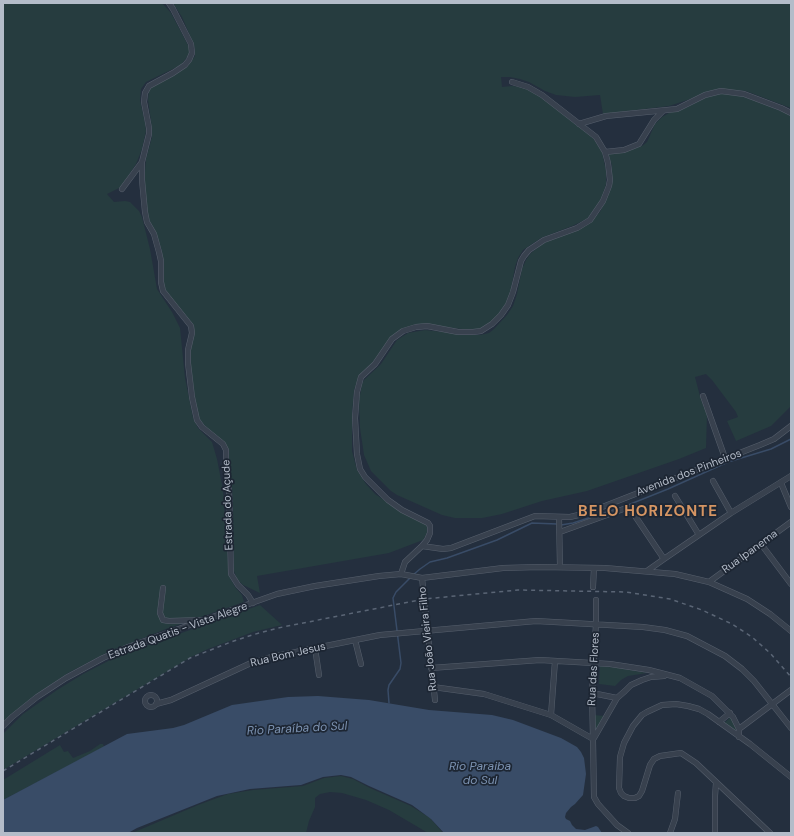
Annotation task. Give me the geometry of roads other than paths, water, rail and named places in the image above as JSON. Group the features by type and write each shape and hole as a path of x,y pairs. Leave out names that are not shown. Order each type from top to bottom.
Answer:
{"street":[{"name":"Estrada do Açude","path":"169,3 191,44 192,53 189,60 185,64 173,73 149,86 145,93 144,102 149,128 149,134 142,162 145,217 154,234 159,252 162,288 166,296 189,323 192,329 188,350 188,363 192,397 197,420 202,427 223,444 226,450 226,473 229,488 231,574 253,603"},
{"path":"403,575 405,562 422,546 430,533 431,527 429,524 402,510 388,500 365,477 360,469 357,454 355,418 356,398 363,374 375,364 392,339 403,331 416,327 427,326 458,332 473,332 481,331 492,324 508,305 514,288 520,261 529,250 544,240 581,226 590,220 607,193 610,180 605,152 596,137 542,95 528,87 512,82"},
{"path":"579,124 606,116 663,111 683,107 705,95 721,90 752,96 791,113"},
{"path":"605,152 635,147 639,144 654,120 663,111"},
{"path":"122,189 142,162"},
{"path":"703,396 725,458"},
{"name":"Avenida dos Pinheiros","path":"422,546 443,549 451,548 532,517 541,516 559,519 587,513 768,442 791,426"},
{"path":"648,571 664,558 791,476"},
{"path":"713,481 732,513"},
{"path":"781,483 791,508"},
{"path":"676,496 699,535"},
{"path":"560,530 629,507 664,558"},
{"path":"559,519 560,567"},
{"name":"Rua Ipanema","path":"709,582 791,522"},
{"path":"762,544 791,584"},
{"name":"Estrada Quatis - Vista Alegre","path":"3,726 37,697 66,678 103,658 128,647 277,594 374,576 403,575 421,578 511,568 560,567 648,571 675,574 709,582 754,603 791,631"},
{"path":"593,587 594,568"},
{"name":"Rua João Vieira Filho","path":"421,578 435,700"},
{"path":"163,588 160,613 163,620 205,620"},
{"name":"Rua das Flores","path":"596,600 592,693 594,797 598,804 617,825 628,833"},
{"name":"Rua Bom Jesus","path":"156,704 172,700 251,663 271,657 389,634 528,621 651,628 678,634 694,640 725,656 754,680 791,728"},
{"path":"355,640 361,664"},
{"path":"315,648 319,675"},
{"path":"431,668 526,661 593,662 623,666 673,676 686,680 719,701 730,713 739,729 740,737"},
{"path":"551,715 555,661"},
{"path":"433,687 484,694 551,715 593,739 617,698 631,685 656,676 673,676"},
{"path":"739,729 791,690"},
{"path":"592,693 617,698"},
{"path":"770,833 696,763 684,754 660,756 654,759 650,765 642,791 637,797 627,798 618,788 621,748 629,732 642,715 656,707 676,704 699,709 740,737 791,778"},
{"path":"719,722 730,713"},
{"path":"715,833 716,783"},
{"path":"670,833 675,819 678,793"}],"water":[{"name":"Rio Paraiba do Sul","path":"318,696 369,700 429,710 492,715 513,720 561,738 577,747 581,752 584,758 586,774 583,795 566,813 565,817 576,829 585,830 596,826 602,833 444,833 431,819 412,805 351,777 341,775 323,777 301,785 250,789 217,796 128,833 3,833 3,800 127,734 173,728 184,725 232,705 288,697"}],"waterway":[{"path":"628,505 728,462 771,449 791,439"},
{"path":"561,525 573,523 613,510"},
{"path":"413,575 430,562 447,558 497,540 532,523 557,524"},
{"path":"389,703 389,685 400,669 401,663 393,598 396,592 410,578"}],"railway":[{"path":"3,771 190,658 231,642 278,628 424,599 518,590 626,592 670,599 702,610 732,624 752,637 770,653 791,677"}],"district":[{"name":"BELO HORIZONTE","path":"648,512"}],"water label":[{"name":"Rio Paraíba do Sul","path":"297,729"}]}
